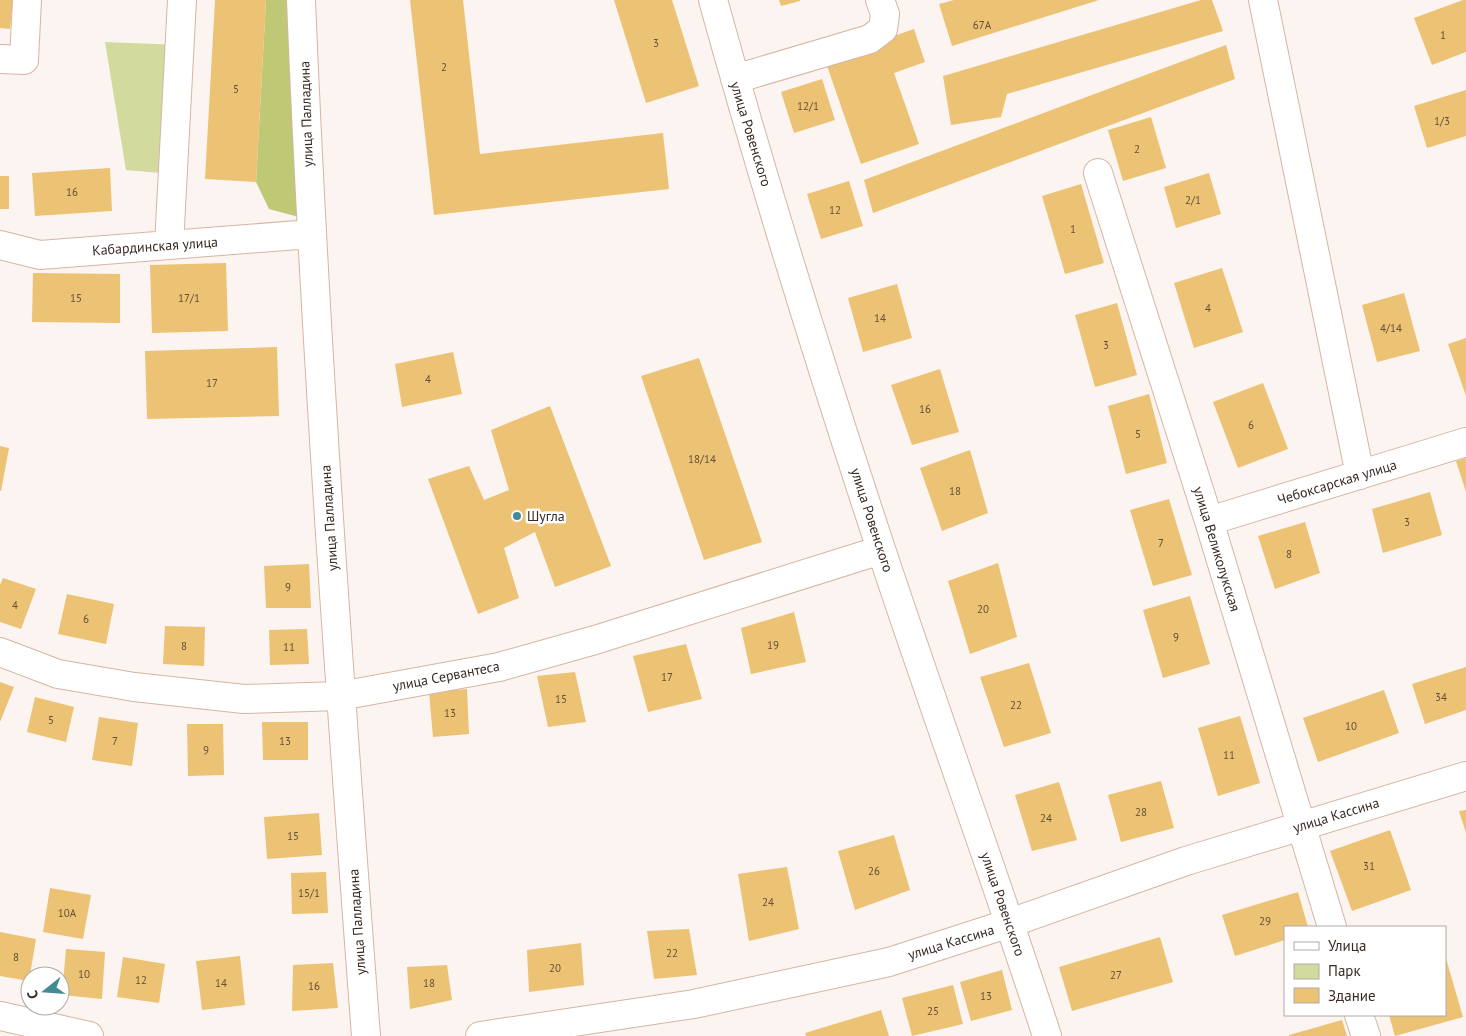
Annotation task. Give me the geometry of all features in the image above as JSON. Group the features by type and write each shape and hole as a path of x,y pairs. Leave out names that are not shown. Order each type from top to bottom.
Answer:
{"street":[{"path":"0,59 24,60 27,0"},
{"path":"169,245 182,0"},
{"name":"улица Палладина","path":"301,0 310,234 340,696 366,1036"},
{"name":"улица Ровенского","path":"713,0 735,79 881,550 1010,923 1047,1036"},
{"path":"735,79 870,39 883,29 885,14 880,0"},
{"path":"1263,0 1360,474"},
{"name":"улица Великолукская","path":"1098,173 1209,521 1299,826 1332,926"},
{"name":"Кабардинская улица","path":"0,245 40,255 310,234"},
{"name":"Чебоксарская улица","path":"1209,521 1466,442"},
{"name":"улица Сервантеса","path":"0,652 58,674 134,687 244,699 340,696 499,666 594,640 881,550"},
{"name":"улица Кассина","path":"480,1036 694,1004 888,962 1010,923 1186,861 1466,776"},
{"path":"0,1016 90,1036"},
{"path":"1359,1016 1366,1036"}],"green space":[{"path":"266,0 301,0 310,220 269,209 256,182"},
{"path":"105,42 180,45 172,174 126,170"}],"building":[{"path":"0,0 13,0 10,29 0,28"},
{"path":"215,0 266,0 256,182 205,179"},
{"path":"410,0 463,0 480,154 663,133 669,189 434,215"},
{"path":"614,0 672,0 699,86 646,103"},
{"path":"779,0 800,0 800,1 781,6"},
{"path":"954,0 1099,0 952,46 939,4"},
{"path":"1201,0 1212,0 1223,31 1007,94 1001,117 951,125 943,76"},
{"path":"1466,0 1466,52 1432,65 1414,18"},
{"path":"914,29 925,62 894,73 919,144 861,164 825,60"},
{"path":"1226,45 1235,79 873,213 864,180"},
{"path":"822,79 835,120 794,133 781,92"},
{"path":"1466,90 1466,136 1427,148 1414,106"},
{"path":"1151,117 1166,168 1123,181 1108,130"},
{"path":"110,168 112,211 35,216 32,173"},
{"path":"1209,173 1221,214 1176,228 1164,187"},
{"path":"0,176 9,176 9,209 0,209"},
{"path":"849,181 863,226 821,239 807,194"},
{"path":"1081,184 1104,263 1065,274 1042,196"},
{"path":"226,263 228,331 152,333 150,265"},
{"path":"1222,268 1243,332 1194,348 1174,283"},
{"path":"33,273 120,274 120,323 32,322"},
{"path":"897,284 912,338 863,352 848,298"},
{"path":"1404,293 1420,351 1377,362 1362,305"},
{"path":"1117,303 1137,375 1095,387 1075,315"},
{"path":"1466,338 1466,396 1448,344"},
{"path":"277,347 279,416 147,419 145,351"},
{"path":"453,352 462,394 402,407 395,364"},
{"path":"699,358 762,542 704,560 641,376"},
{"path":"940,369 959,432 912,445 891,385"},
{"path":"1263,383 1288,449 1238,468 1213,402"},
{"path":"1149,394 1167,463 1126,474 1108,406"},
{"name":"Шугла","path":"550,406 611,566 555,587 535,532 504,548 519,598 478,614 428,479 469,466 484,500 509,490 491,430"},
{"path":"0,446 9,448 1,491 0,491"},
{"path":"970,450 988,513 942,531 920,468"},
{"path":"1466,458 1466,492 1456,461"},
{"path":"1430,492 1442,535 1383,553 1372,509"},
{"path":"1169,499 1192,575 1153,586 1130,510"},
{"path":"1305,522 1320,573 1275,589 1258,536"},
{"path":"998,563 1017,637 970,654 948,581"},
{"path":"309,564 311,608 266,608 264,566"},
{"path":"3,578 36,589 21,629 0,622 0,585"},
{"path":"67,594 114,604 106,644 58,634"},
{"path":"1190,596 1210,664 1163,678 1143,610"},
{"path":"794,612 806,662 751,674 741,628"},
{"path":"165,626 205,627 204,666 163,664"},
{"path":"307,629 309,664 270,665 269,630"},
{"path":"686,644 702,699 648,712 633,656"},
{"path":"1029,663 1051,733 1004,747 980,677"},
{"path":"1466,667 1466,710 1425,724 1412,684"},
{"path":"575,672 586,722 548,727 537,676"},
{"path":"0,682 14,687 0,722"},
{"path":"467,689 469,734 433,737 429,692"},
{"path":"1384,690 1399,733 1318,762 1303,718"},
{"path":"35,697 74,707 66,742 27,732"},
{"path":"1240,716 1260,783 1218,796 1198,728"},
{"path":"99,717 138,723 132,766 92,760"},
{"path":"262,722 308,722 308,760 263,760"},
{"path":"187,724 223,724 224,775 188,776"},
{"path":"1161,781 1174,828 1121,842 1108,795"},
{"path":"1059,782 1077,840 1032,851 1015,795"},
{"path":"1466,810 1466,833 1459,811"},
{"path":"319,813 322,855 267,859 264,817"},
{"path":"1390,830 1411,890 1352,911 1330,851"},
{"path":"894,835 910,890 855,910 838,851"},
{"path":"787,867 799,929 749,941 738,874"},
{"path":"326,872 328,913 292,914 291,873"},
{"path":"50,888 91,895 83,939 43,932"},
{"path":"1298,892 1308,926 1284,926 1284,940 1235,956 1222,915"},
{"path":"689,929 697,975 654,979 647,931"},
{"path":"0,932 36,939 32,966 20,966 20,979 0,976"},
{"path":"1160,937 1173,982 1072,1011 1059,967"},
{"path":"581,943 584,985 529,992 527,950"},
{"path":"66,949 105,952 102,999 70,996 70,966 65,966"},
{"path":"240,956 245,1005 202,1010 196,961"},
{"path":"123,957 165,964 159,1003 117,997"},
{"path":"1446,958 1463,1017 1395,1036 1389,1016 1446,1016"},
{"path":"333,963 338,1008 292,1011 293,965"},
{"path":"447,965 452,1000 410,1009 407,967"},
{"path":"1002,970 1012,1010 971,1021 960,982"},
{"path":"953,985 963,1024 912,1036 902,998"},
{"path":"881,1010 889,1036 806,1036 805,1033"},
{"path":"1342,1020 1347,1036 1289,1036 1289,1035"}],"place":[{"name":"Шугла","path":"517,516"}]}
